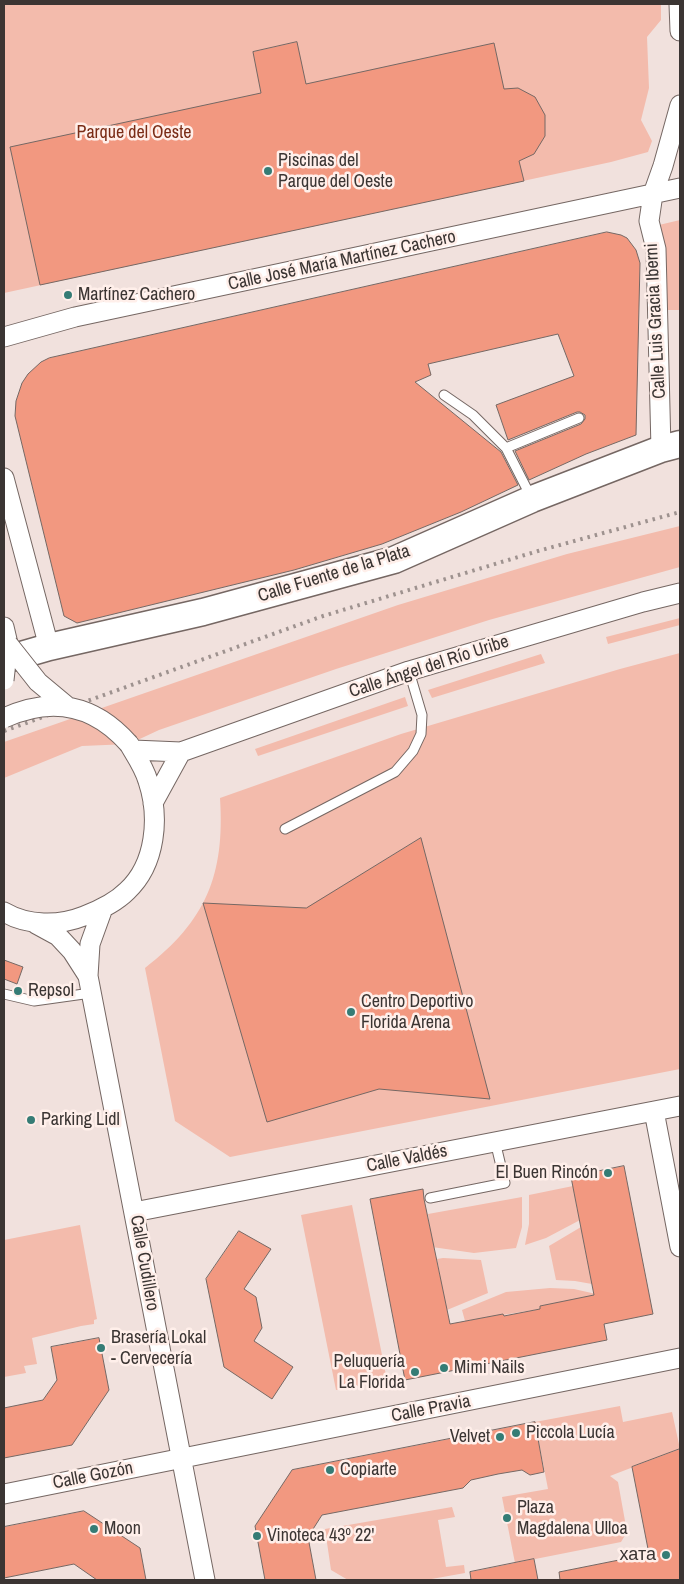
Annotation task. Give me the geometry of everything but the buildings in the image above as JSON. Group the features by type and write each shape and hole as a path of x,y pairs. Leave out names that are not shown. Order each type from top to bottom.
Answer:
{"main road":[{"name":"Calle Fuente de la Plata","path":"5,644 49,647 203,612 394,560 532,499 671,446"}],"street":[{"path":"679,4 680,31"},
{"name":"Calle Luis Gracia Iberni","path":"671,446 656,249 649,221 653,194 680,106"},
{"name":"Calle José María Martínez Cachero","path":"4,337 75,317 680,188"},
{"path":"4,478 49,647"},
{"name":"Calle Ángel del Río Uribe","path":"131,747 181,752 409,670 680,593"},
{"path":"4,680 5,644"},
{"path":"5,644 38,682 68,707"},
{"path":"4,718 22,710 68,707 94,715 118,731 131,747 148,781 153,803 154,831 149,856 139,876 127,891 103,908 74,920 55,924 32,922 10,916 4,912"},
{"path":"153,803 181,752"},
{"name":"Calle Cudillero","path":"103,908 90,944 90,984 205,1580"},
{"name":"Calle Cudillero","path":"32,922 58,936 72,950 90,984"},
{"name":"Calle Valdés","path":"134,1212 680,1106"},
{"path":"654,1111 680,1247"},
{"name":"Calle Pravia","path":"182,1459 680,1358"},
{"name":"Calle Gozón","path":"4,1494 182,1459"}],"lane":[{"path":"444,395 473,415 506,448 532,499"},
{"path":"506,448 579,418"},
{"path":"285,829 395,772 413,751 421,734 422,715 409,670"},
{"path":"4,994 34,1001 90,984"},
{"path":"430,1198 505,1183 495,1141"}],"green space":[{"name":"Parque del Oeste","path":"4,4 661,4 661,20 647,37 649,88 641,120 652,141 648,152 611,162 4,293"},
{"path":"680,220 680,310 665,310 665,257 659,225"},
{"path":"680,526 680,567 489,620 336,669 159,730 129,744 82,746 4,778 4,742 398,605 567,554"},
{"path":"680,618 680,625 608,644 606,637"},
{"path":"680,653 680,1069 230,1157 175,1121 145,968 183,932 197,914 207,894 215,873 219,850 221,825 220,798 401,734"},
{"path":"541,654 545,663 432,698 428,690"},
{"path":"405,697 408,706 258,756 255,749"},
{"path":"573,1186 577,1209 582,1219 546,1238 525,1245 529,1224 529,1195"},
{"path":"522,1197 522,1227 516,1248 474,1253 432,1247 428,1214"},
{"path":"352,1205 387,1380 336,1390 301,1215"},
{"path":"80,1225 97,1319 94,1320 94,1324 32,1338 37,1364 24,1366 26,1373 4,1377 4,1240"},
{"path":"581,1227 592,1284 556,1280 549,1246"},
{"path":"437,1259 481,1260 488,1293 447,1310 438,1276 440,1275"},
{"path":"550,1288 574,1289 596,1294 597,1298 540,1306 540,1309 465,1321 462,1310 506,1292"},
{"path":"620,1406 623,1422 672,1412 680,1449 610,1476 618,1482 627,1532 621,1542 515,1563 502,1497 548,1489 535,1422"},
{"path":"452,1507 455,1517 438,1520 446,1567 464,1565 465,1573 426,1580 348,1580 331,1570 325,1529"}],"railway":[{"path":"4,731 323,616 538,551 680,512"}],"place":[{"name":"Piscinas del Parque del Oeste","path":"268,171"},
{"name":"Martínez Cachero","path":"68,295"},
{"name":"Repsol","path":"18,991"},
{"name":"Centro Deportivo Florida Arena","path":"351,1012"},
{"name":"Parking Lidl","path":"31,1120"},
{"name":"El Buen Rincón","path":"608,1173"},
{"name":"Brasería Lokal - Cervecería","path":"101,1348"},
{"name":"Mimi Nails","path":"444,1368"},
{"name":"Peluquería La Florida","path":"415,1372"},
{"name":"Piccola Lucía","path":"516,1433"},
{"name":"Velvet","path":"500,1437"},
{"name":"Copiarte","path":"330,1470"},
{"name":"Plaza Magdalena Ulloa","path":"507,1518"},
{"name":"Moon","path":"94,1529"},
{"name":"Vinoteca 43º 22'","path":"257,1536"},
{"name":"хата","path":"666,1555"}]}
